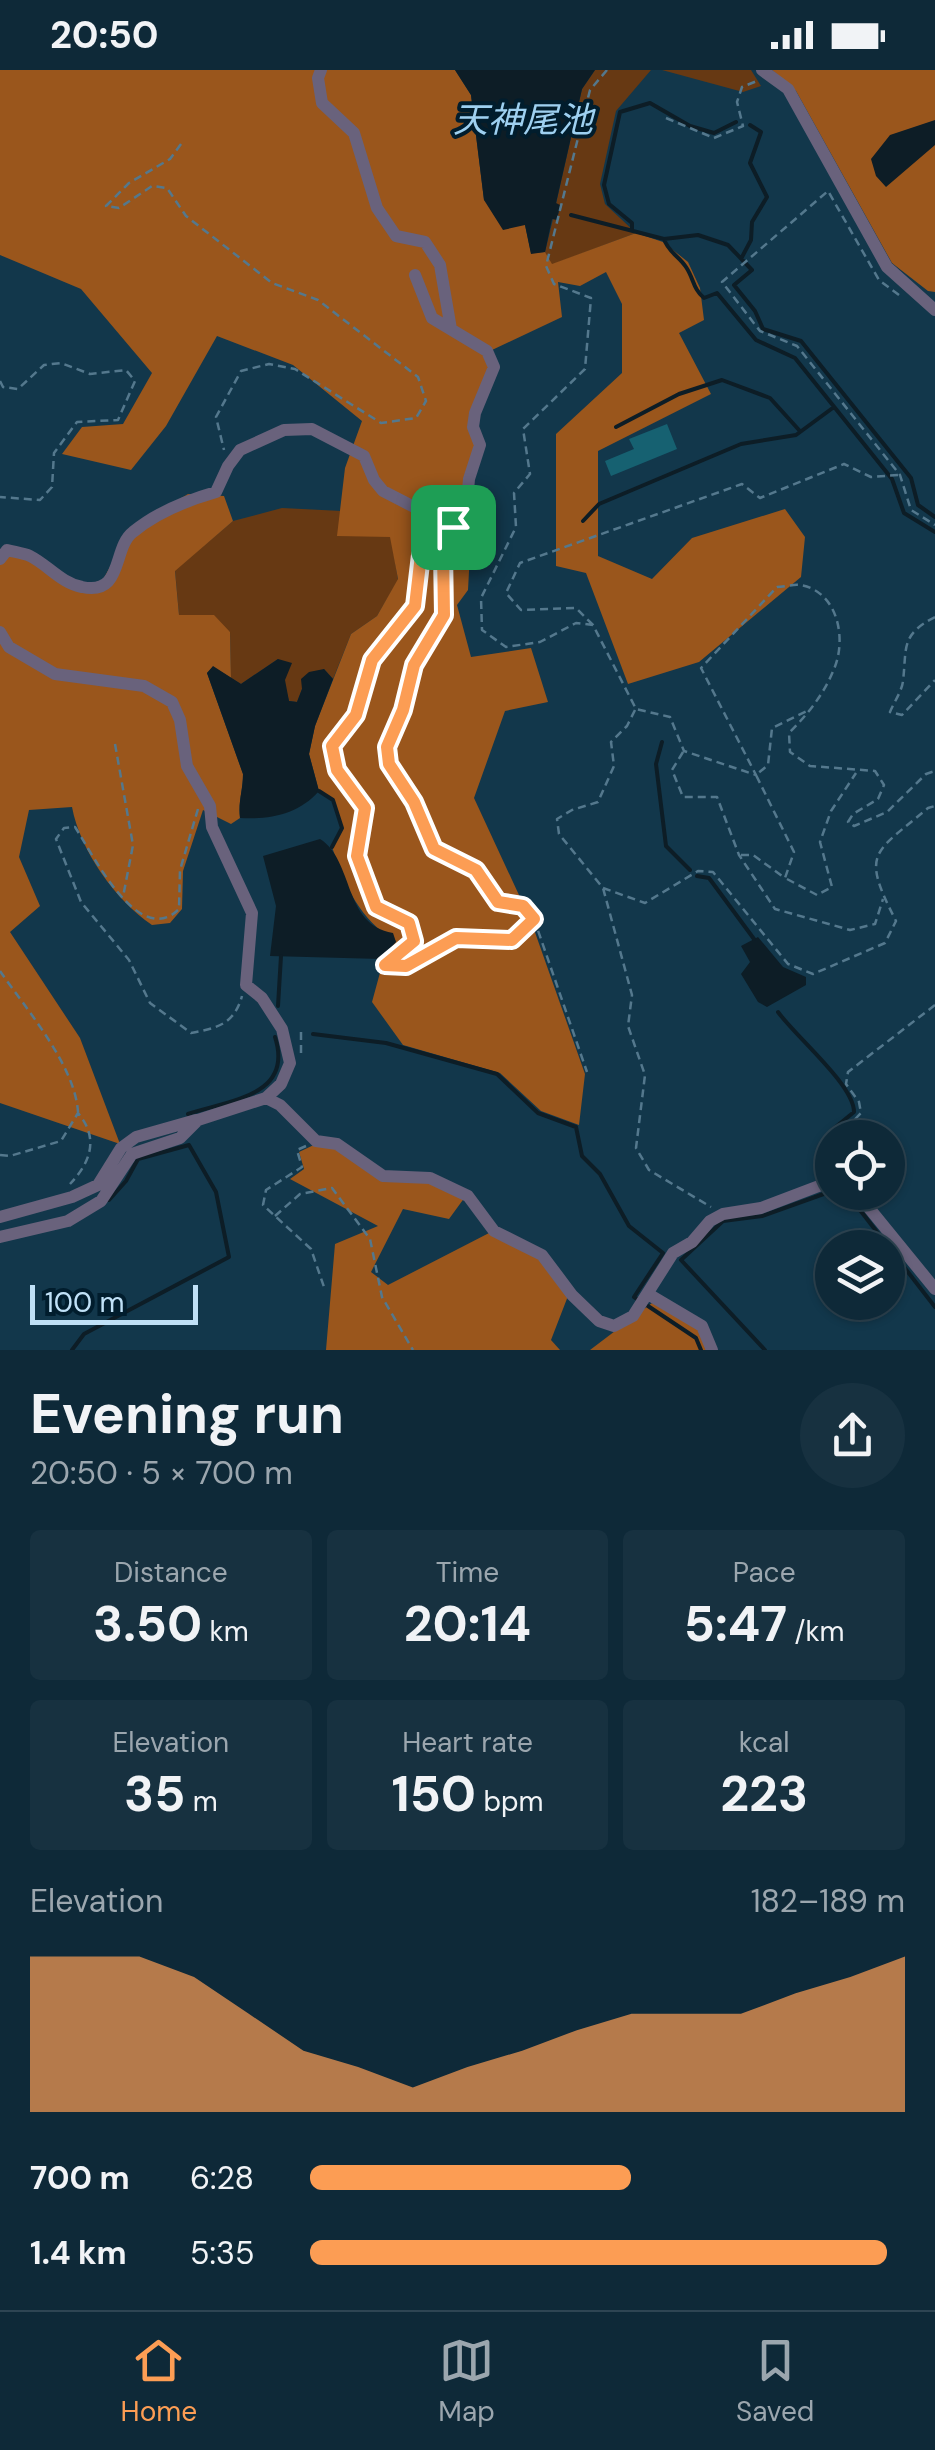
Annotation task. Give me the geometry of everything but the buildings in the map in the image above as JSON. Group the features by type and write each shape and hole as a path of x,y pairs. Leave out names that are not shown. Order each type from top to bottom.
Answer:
{"street":[{"path":"321,70 318,78 322,103 354,133 377,208 396,236 426,242 440,265 451,329"},
{"path":"762,70 788,88 888,267 935,310"},
{"path":"0,559 7,550 28,554 70,584 88,589 106,583 118,570 122,543 132,532 187,500 216,492 240,450 284,430 312,429 364,456 383,491 447,524 466,514 469,478 480,444 473,426 494,367 488,351 432,318 416,275"},
{"path":"0,632 10,647 55,674 144,686 172,702 180,720 186,766 210,806 212,827 252,913 246,985 262,998 282,1029 290,1063 281,1084 266,1098 136,1137 121,1148 98,1185 72,1197 0,1217"},
{"path":"266,1098 280,1105 316,1141 336,1144 383,1176 430,1178 468,1196 494,1231 542,1255 599,1321 614,1326 633,1316 673,1252 692,1242 710,1221 815,1188"},
{"path":"0,1237 68,1221 101,1201 132,1154 180,1138 198,1120"},
{"path":"871,1210 935,1290"},
{"path":"648,1294 702,1326 712,1350"}],"path":[{"path":"593,625 576,622 540,642 506,647 482,630 481,598 516,528 514,493 530,474 523,429 585,369 591,298 554,284 546,266 590,90 607,70"},
{"path":"666,118 714,138 743,126 737,102 742,87 756,81 788,88"},
{"path":"181,144 170,160 129,184 106,206 119,208 152,186 167,188 186,216 272,283 318,300 418,377 426,402 416,418 381,423 295,369 269,364 241,371 216,417 228,466"},
{"path":"898,295 879,280 828,191 722,282 760,331 797,346 900,475 912,510 935,526"},
{"path":"0,381 3,387 18,389 44,365 61,363 90,374 126,370 135,380 118,420 78,422 54,452 52,488 40,500 0,498"},
{"path":"636,709 593,625 576,608 521,610 506,593 520,562 742,484 760,498 844,464 871,478 900,475"},
{"path":"447,524 421,555 415,606 372,660 356,715 332,746 337,770 365,808 357,856 376,907 409,923 414,941 385,965 406,966 456,938 512,940 534,919"},
{"path":"447,524 443,551 444,615 414,665 403,710 387,747 389,764 414,802 434,849 476,870 498,902 523,906 534,919 587,1072"},
{"path":"786,878 794,852 702,668 776,588 802,585 828,600 840,626 836,666 813,708 789,733 790,752 810,766 875,771 884,785 878,800 853,814 848,822 854,826 887,812 926,774 935,771"},
{"path":"935,617 910,635 902,660 903,683 890,712 902,714 935,680"},
{"path":"756,775 768,765 772,728 813,708"},
{"path":"636,709 670,716 684,751 756,775"},
{"path":"636,709 612,742 614,766 598,802 572,810 558,820 559,834 602,888 632,996 628,1026 644,1074 636,1148 650,1170 723,1214"},
{"path":"115,744 133,844 123,899"},
{"path":"684,751 672,770 683,797 717,797 739,854 776,910 850,930 875,924 884,896"},
{"path":"739,854 753,855 816,896 832,887 820,842 831,811 856,772"},
{"path":"203,794 180,870 179,909 156,922 123,899 75,827 64,828 56,839 80,902 130,960 150,1003 191,1034 222,1027 238,1012 246,985"},
{"path":"602,888 644,903 698,872 713,872 788,964 812,974 884,943 896,921 874,870 878,850 935,806"},
{"path":"0,971 56,1051 78,1101 78,1113 60,1141 10,1156 0,1155"},
{"path":"855,1120 861,1114 860,1102 846,1084 848,1072 935,1005"},
{"path":"56,1190 72,1183 89,1154 92,1141 88,1125 78,1113"},
{"path":"316,1141 297,1150 302,1167 266,1190 262,1205 311,1249 324,1287"},
{"path":"274,1216 300,1194 332,1188 370,1239 382,1297 413,1350"}],"shaded area":[{"path":"0,70 455,70 471,95 484,200 525,225 531,253 545,252 552,264 636,233 663,242 688,262 700,288 704,320 679,333 711,394 598,451 598,556 652,579 692,538 785,509 805,537 801,577 699,662 628,684 586,573 556,566 556,434 622,373 622,304 606,272 580,286 558,282 562,317 492,350 477,425 468,590 457,605 471,657 531,648 548,702 505,711 474,798 531,921 585,1074 579,1125 541,1111 500,1073 403,1045 372,1002 381,959 396,941 372,923 348,888 332,847 342,827 333,800 319,791 309,754 315,726 351,634 377,616 398,579 390,537 337,536 345,468 362,421 293,365 217,336 166,426 131,470 62,454 82,427 123,424 152,373 81,289 0,255"},
{"path":"595,70 651,70 616,111 600,184 605,204 636,233 551,265 545,252 560,206 556,204 582,89"},
{"path":"662,70 751,70 761,86 743,92"},
{"path":"772,70 935,70 935,292 928,291 892,263 796,91"},
{"path":"188,494 224,496 233,521 175,571 179,615 214,615 230,632 231,678 213,667 207,673 243,774 240,818 231,824 203,810 183,871 182,909 170,923 152,925 125,902 101,873 83,840 72,807 29,810 19,857 40,906 10,932 80,1038 120,1144 0,1103 0,553 5,547 86,585 103,580 130,529"},
{"path":"282,508 342,511 338,536 391,536 398,580 377,616 351,634 333,679 324,669 302,689 297,702 289,701 278,659 241,684 231,678 230,632 179,615 175,570 233,521"},
{"path":"318,1143 336,1148 380,1177 428,1179 465,1197 449,1219 403,1209 371,1272 388,1285 491,1232 540,1256 568,1296 551,1340 560,1350 326,1350 335,1244 378,1226 290,1179 304,1169 299,1152"},
{"path":"652,1303 700,1328 709,1350 590,1350"}],"water":[{"name":"天神尾池","path":"455,70 595,70 582,89 556,203 560,205 557,220 552,219 545,252 531,254 525,225 503,230 484,200 471,95"},
{"path":"935,120 935,145 886,187 876,176 871,159 890,135"},
{"path":"278,659 292,663 285,680 289,701 297,702 301,679 309,672 324,669 333,679 309,754 319,791 283,814 240,818 243,774 207,673 213,666 241,684"},
{"path":"320,839 339,861 365,918 377,928 393,933 396,942 381,959 270,956 276,906 263,856"},
{"path":"758,937 783,967 806,977 806,985 767,1007 758,1002 741,974 750,962 741,946"}],"waterway":[{"path":"632,229 632,223 609,204 604,185 620,112 650,103 690,126 714,133 736,122"},
{"path":"742,257 751,240 752,222 767,197 750,163 761,132 750,125"},
{"path":"571,215 664,239 698,235 728,245 752,270 734,285 755,311 763,329 801,341 911,478 918,505 935,517"},
{"path":"664,239 704,298 717,293 756,340 795,358 892,479 904,513 935,532"},
{"path":"616,427 679,394 722,380 770,398 799,430"},
{"path":"583,521 599,504 741,444 796,435 834,407"},
{"path":"662,742 656,764 666,846 690,870"},
{"path":"319,791 333,800 342,828 332,847"},
{"path":"697,876 709,878 754,939"},
{"path":"278,1006 281,956"},
{"path":"778,1012 845,1088 854,1112 844,1120"},
{"path":"313,1034 386,1043 497,1074 538,1113 576,1127 582,1156 600,1174 629,1226 663,1253 634,1297 637,1299"},
{"path":"188,1114 239,1099 267,1084 278,1057 275,1037"},
{"path":"72,1350 84,1334 229,1257 216,1192 189,1145 138,1159 109,1200"},
{"path":"765,1350 681,1260 723,1221 762,1216 815,1197"},
{"path":"860,1210 935,1307"},
{"path":"648,1306 696,1338 701,1350"}],"route":[{"path":"440,521 453,527 443,551 444,615 414,665 403,710 387,747 389,764 414,802 434,849 476,870 498,902 523,906 534,919 512,940 456,938 406,966 385,965 414,941 409,923 376,907 357,856 365,808 337,770 332,746 356,715 372,660 415,606 421,555 440,521"}]}
